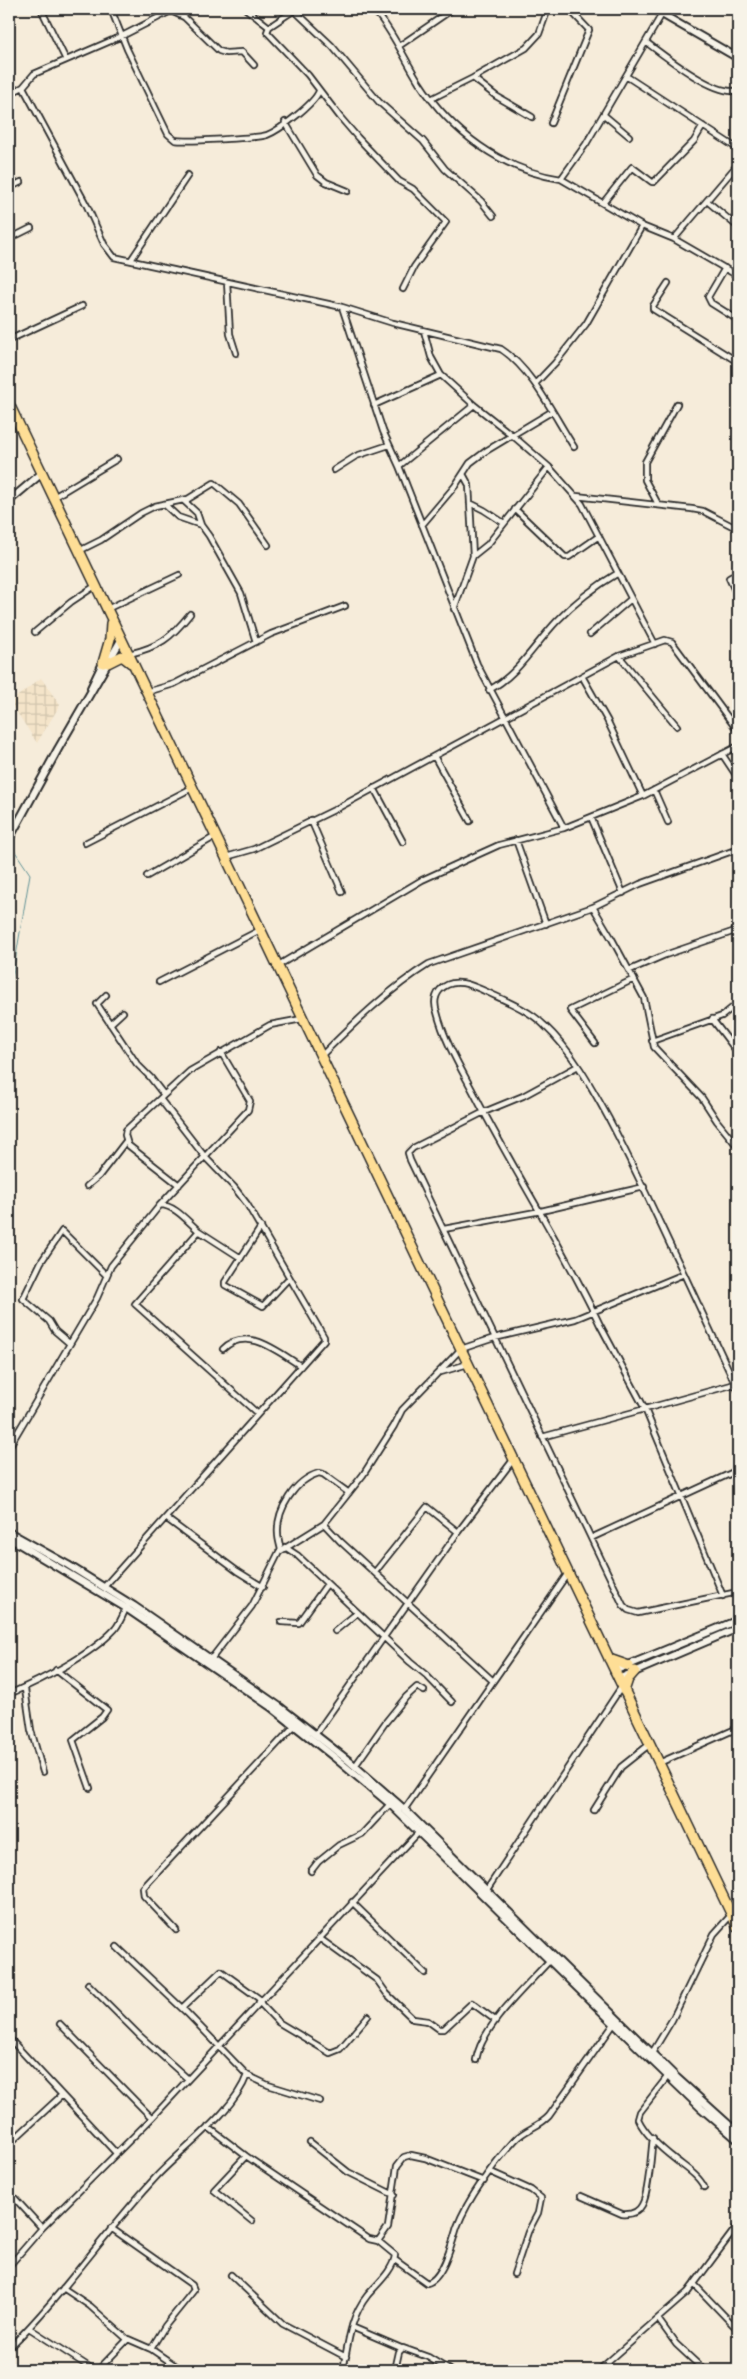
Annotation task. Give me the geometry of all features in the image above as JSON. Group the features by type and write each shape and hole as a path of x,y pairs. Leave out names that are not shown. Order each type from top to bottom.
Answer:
{"highway":[{"path":"9,404 738,1928"},
{"path":"106,663 110,639 109,613"},
{"path":"106,663 122,656 135,666"},
{"path":"609,1659 632,1669 628,1679 620,1681"}],"main road":[{"path":"653,9 738,58"},
{"path":"9,501 42,472"},
{"path":"9,839 120,637"},
{"path":"9,1532 104,1587 211,1659 296,1723 390,1804 402,1811 419,1832 738,2134"},
{"path":"9,1538 126,1608 271,1707 316,1735 355,1766 488,1896 614,2024 738,2140"},
{"path":"620,1681 632,1669 738,1620"},
{"path":"632,1669 738,1628"}],"street":[{"path":"41,9 66,60"},
{"path":"111,9 168,134 174,140 267,134 313,101 319,91"},
{"path":"246,9 269,27"},
{"path":"403,289 414,267 446,222 413,189 399,181 340,117 294,60 267,32 269,27 294,9 316,28 379,102 423,141 445,169 481,201 493,216"},
{"path":"365,9 373,11 379,16 431,99 461,131 483,149 515,165 561,179 642,226 674,239 738,276"},
{"path":"399,46 453,9"},
{"path":"431,99 526,48 539,34 548,9"},
{"path":"550,123 589,30 569,9"},
{"path":"9,94 23,87 34,74 122,36 170,11 184,16 219,51 226,53 242,52 254,65"},
{"path":"561,179 604,115 662,14"},
{"path":"646,42 676,64 704,80 729,91 738,90"},
{"path":"626,76 738,149"},
{"path":"473,78 496,96 532,116"},
{"path":"23,87 109,252 114,257 342,306 424,331 501,349 508,353 535,384 574,447"},
{"path":"604,115 629,136"},
{"path":"285,122 317,175 326,182 348,191"},
{"path":"603,202 632,167 654,182 694,141 703,126"},
{"path":"674,239 738,164"},
{"path":"131,260 188,175"},
{"path":"9,188 21,182"},
{"path":"707,202 738,227"},
{"path":"535,384 555,363 586,324 642,226"},
{"path":"9,239 30,228"},
{"path":"724,268 710,290 708,298 711,303 738,320"},
{"path":"227,282 230,334 236,353"},
{"path":"668,283 653,306 654,309 737,360"},
{"path":"9,340 82,306"},
{"path":"342,306 374,405 454,609 489,690 564,828"},
{"path":"424,331 431,358 441,375 549,467 576,496 655,644"},
{"path":"374,405 441,375"},
{"path":"658,504 645,480 645,462 677,404"},
{"path":"399,466 474,405"},
{"path":"422,525 434,513 470,463 551,412"},
{"path":"334,470 356,456 390,446"},
{"path":"54,497 117,458"},
{"path":"473,556 488,544 549,467"},
{"path":"454,609 473,556 469,485 463,474"},
{"path":"79,551 101,540 141,513 164,504 183,500 198,493 211,483 218,484 239,504 268,545"},
{"path":"576,496 658,504 704,512 738,529"},
{"path":"183,500 198,513 201,526 209,536 241,593 256,642"},
{"path":"164,504 178,517 201,526"},
{"path":"470,504 484,510 504,523"},
{"path":"516,509 565,557 569,557 599,536"},
{"path":"489,690 501,684 513,672 562,616 600,584 618,573"},
{"path":"738,573 729,578 738,597"},
{"path":"109,613 179,575"},
{"path":"35,632 71,602 95,586"},
{"path":"590,634 631,599"},
{"path":"147,692 174,684 295,624 345,606"},
{"path":"129,654 151,648 178,631 190,614"},
{"path":"226,858 254,849 374,788 619,656 668,640 672,642 738,730"},
{"path":"619,656 677,726"},
{"path":"582,676 603,712 643,796"},
{"path":"277,966 422,880 499,845 564,828 643,796 738,746"},
{"path":"722,754 738,778"},
{"path":"434,756 470,821"},
{"path":"84,844 192,788"},
{"path":"374,788 403,842"},
{"path":"654,790 668,822"},
{"path":"591,817 623,892"},
{"path":"311,820 342,892"},
{"path":"147,876 216,836"},
{"path":"516,840 546,924"},
{"path":"321,1056 384,998 414,973 429,964 593,907 623,892 738,849"},
{"path":"593,907 644,998 652,1041 657,1052 702,1098 738,1147"},
{"path":"159,982 260,930"},
{"path":"630,970 665,955 738,930"},
{"path":"595,1043 570,1010 634,979"},
{"path":"723,1596 645,1410 541,1210 462,1070 436,1011 435,997 445,986 461,982 478,987 531,1015 544,1025 578,1066 594,1091 644,1187 738,1390"},
{"path":"106,995 97,1003 137,1064 164,1095"},
{"path":"652,1041 726,1013 738,1003"},
{"path":"110,1024 122,1012"},
{"path":"87,1186 103,1171 126,1141 126,1130 190,1071 270,1025 302,1019"},
{"path":"712,1019 738,1053"},
{"path":"9,1446 99,1294 111,1266 160,1205 165,1203 179,1185 238,1122 250,1104 221,1052"},
{"path":"578,1066 523,1096 484,1112 413,1148 408,1154 616,1594 628,1610 638,1613 653,1611 738,1592"},
{"path":"104,1587 167,1519 324,1338 262,1227 234,1187 205,1157 160,1100"},
{"path":"126,1141 179,1185"},
{"path":"444,1229 644,1187"},
{"path":"165,1203 199,1231 241,1258"},
{"path":"262,1227 224,1283 259,1305 266,1305 289,1278"},
{"path":"70,1343 55,1331 49,1321 23,1299 41,1262 59,1234 63,1231 106,1275"},
{"path":"199,1231 135,1304 258,1414"},
{"path":"211,1659 242,1620 263,1587 283,1549 324,1524 349,1493 387,1438 402,1410 440,1373 461,1349 494,1338 575,1319 684,1274"},
{"path":"223,1349 235,1341 249,1338 269,1346 301,1366"},
{"path":"440,1373 468,1364"},
{"path":"542,1437 735,1384"},
{"path":"316,1735 458,1532 513,1459"},
{"path":"591,1538 738,1470"},
{"path":"283,1549 277,1533 281,1514 290,1495 306,1480 319,1473 349,1493"},
{"path":"375,1572 427,1507 458,1532"},
{"path":"167,1519 237,1571 263,1587"},
{"path":"324,1524 493,1681"},
{"path":"293,1543 293,1551"},
{"path":"283,1549 293,1551 357,1613 426,1675 452,1702"},
{"path":"402,1811 568,1573"},
{"path":"281,1622 299,1623 327,1584"},
{"path":"9,1694 25,1689 106,1638 116,1628 126,1608"},
{"path":"335,1631 357,1613"},
{"path":"56,1670 107,1710 102,1718 73,1740 90,1788"},
{"path":"488,1896 620,1681"},
{"path":"355,1766 406,1697 417,1687 424,1691"},
{"path":"25,1689 31,1730 43,1772"},
{"path":"176,1930 144,1896 143,1888 296,1723"},
{"path":"659,1763 738,1728"},
{"path":"594,1810 621,1767 650,1744"},
{"path":"311,1871 318,1862 339,1845 362,1834 390,1804"},
{"path":"9,2266 42,2228 152,2118 218,2045 419,1832"},
{"path":"352,1902 426,1973"},
{"path":"652,2053 672,2020 714,1934 732,1914"},
{"path":"319,1938 377,1980 396,2004 413,2019 428,2021 439,2029 444,2029 472,2003 495,2020"},
{"path":"117,1947 182,2008 247,2075 268,2085 320,2101"},
{"path":"476,2060 479,2050 495,2020 550,1960"},
{"path":"182,2008 220,1971 260,2001 278,2022 330,2053 340,2049 368,2016"},
{"path":"88,1984 140,2036 188,2079"},
{"path":"60,2024 152,2118"},
{"path":"208,2127 246,2156 369,2239 378,2241 392,2252 394,2260 427,2283 432,2282 446,2260 466,2208 484,2181 521,2134 537,2127 549,2116 614,2024"},
{"path":"9,2038 116,2153"},
{"path":"9,2348 30,2328 111,2228 156,2177 208,2127 241,2087 247,2075"},
{"path":"668,2076 638,2117 643,2127 653,2138 672,2157 696,2176 704,2187"},
{"path":"9,2144 61,2096"},
{"path":"581,2196 622,2214 628,2215 637,2212 644,2201 653,2138"},
{"path":"310,2142 348,2172 394,2195"},
{"path":"246,2156 214,2190 252,2221"},
{"path":"378,2241 388,2226 397,2166 400,2160 407,2156 425,2158 484,2181"},
{"path":"491,2172 531,2190 541,2198 538,2213 528,2232 514,2274"},
{"path":"9,2192 42,2228"},
{"path":"599,2370 658,2319 694,2284 738,2225"},
{"path":"111,2228 192,2285 194,2290 165,2326 151,2349"},
{"path":"343,2370 352,2326 361,2304 383,2278 394,2260"},
{"path":"231,2275 261,2301 279,2320 346,2357"},
{"path":"694,2284 738,2330"},
{"path":"64,2288 90,2306 127,2339 151,2349 182,2370"},
{"path":"658,2319 676,2344 704,2370"},
{"path":"352,2326 401,2348 428,2357 448,2370"},
{"path":"30,2328 94,2370"},
{"path":"98,2370 127,2339"},
{"path":"396,2370 398,2352 401,2348"},
{"path":"339,2353 347,2351"},
{"path":"607,2363 614,2370"}],"shaded area":[{"path":"41,678 60,705 37,743 10,702"}],"waterway":[{"path":"9,997 30,874 12,847"}]}
